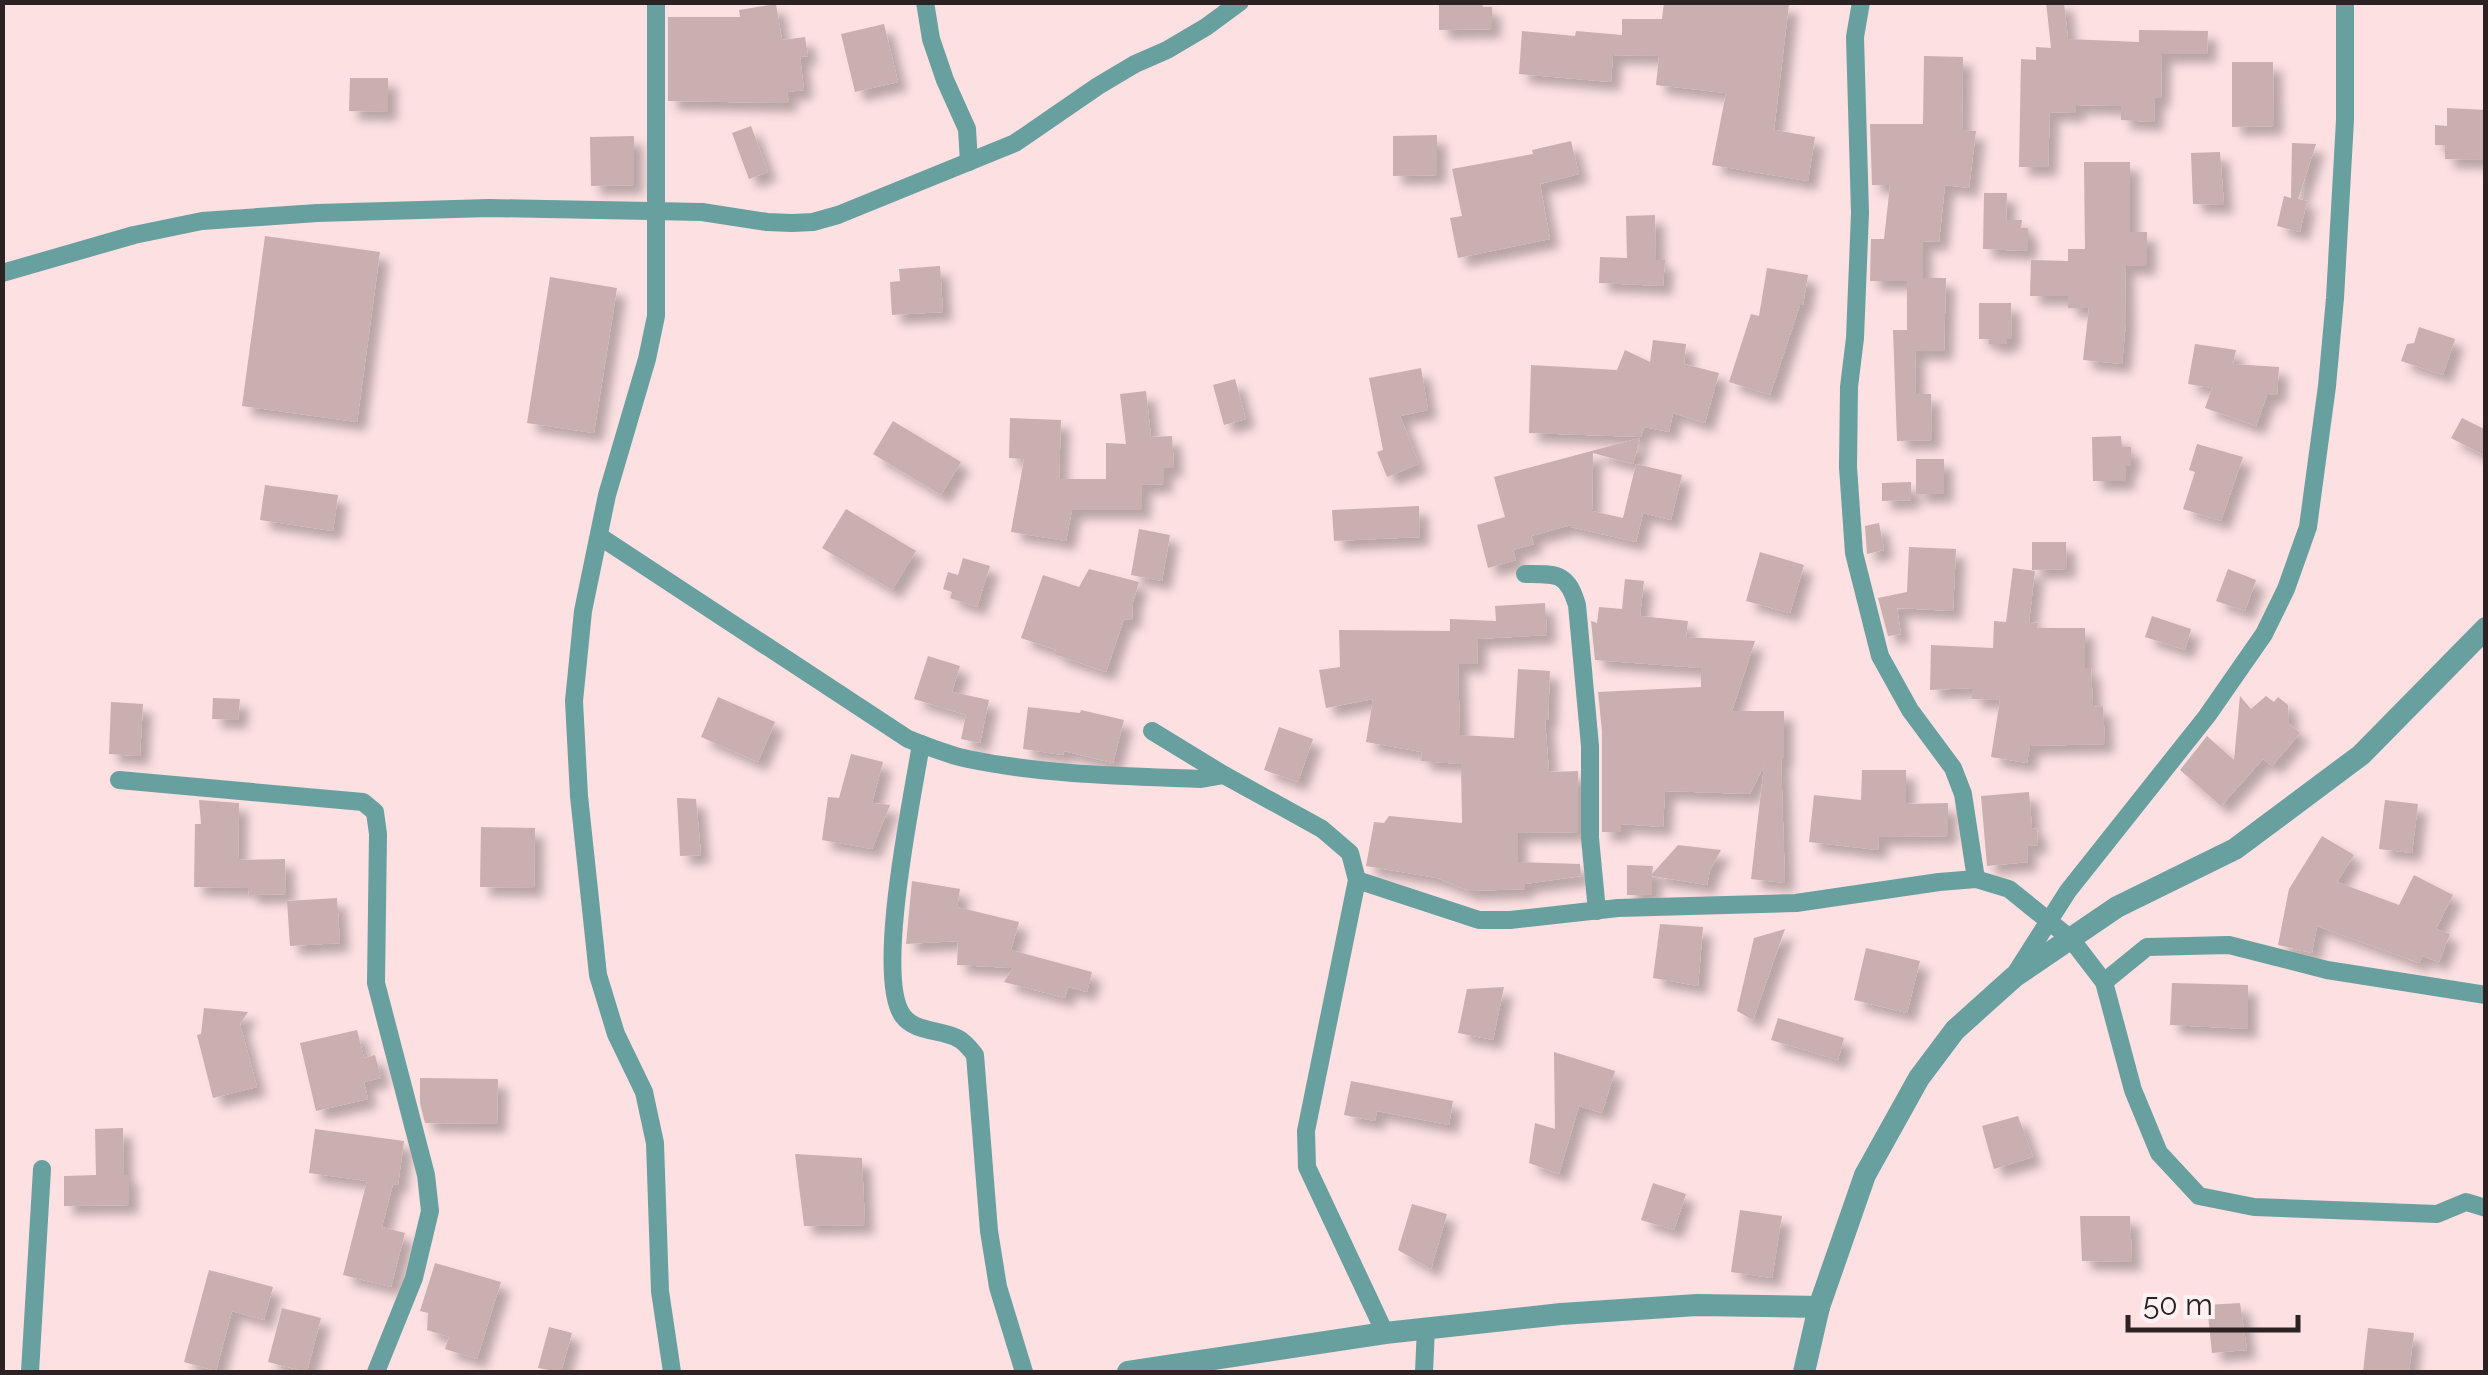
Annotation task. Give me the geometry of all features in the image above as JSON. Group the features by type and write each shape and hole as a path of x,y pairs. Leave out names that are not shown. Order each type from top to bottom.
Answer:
{"street":[{"path":"656,2 656,316 607,496 582,611 574,701 579,796 598,975 616,1034 644,1092 655,1143 660,1291 672,1372"},
{"path":"925,2 931,39 967,129 969,162"},
{"path":"2,274 134,235 202,221 318,213 489,208 655,211 702,212 767,222 813,222 1015,143 1098,86 1206,27 1240,2"},
{"path":"1861,2 1855,37 1860,213 1849,387 1848,467 1854,553 1880,656 1910,710 1953,768 1963,794 1976,879"},
{"path":"2014,977 2068,891 2207,716 2264,634 2286,589 2308,527 2335,298 2346,120 2345,2"},
{"path":"599,536 921,744 964,759 1062,774 1201,779 1224,774"},
{"path":"1525,574 1555,574 1570,583 1577,605 1590,746 1590,838 1597,910"},
{"path":"1804,1372 1820,1307 1865,1175 1920,1078 1955,1030 2014,977 2117,907 2235,849 2361,755 2486,628"},
{"path":"1152,731 1322,829 1350,853 1357,880 1306,1132 1308,1167 1385,1333"},
{"path":"921,744 894,915 894,996 904,1018 961,1039 975,1055 989,1231 998,1287 1024,1372"},
{"path":"118,780 363,802 375,812 376,983 426,1175 430,1211 414,1278 376,1372"},
{"path":"1357,880 1479,920 1510,920 1597,910 1796,903 1976,879 2008,890 2071,939 2104,982 2133,1090 2158,1153 2199,1196 2254,1206 2437,1214 2466,1202 2486,1208"},
{"path":"2104,982 2147,947 2229,945 2327,970 2486,995"},
{"path":"30,1372 42,1169"},
{"path":"1128,1372 1224,1364 1385,1333 1561,1314 1697,1305 1820,1307"},
{"path":"1424,1372 1426,1328"}],"building":[{"path":"1439,2 1482,2 1483,7 1492,7 1492,29 1439,30"},
{"path":"1664,2 1789,4 1774,130 1815,137 1808,181 1712,165 1726,93 1656,85 1659,56 1613,55 1611,82 1519,74 1522,31 1622,35 1622,19 1662,19"},
{"path":"2046,2 2064,2 2068,39 2139,42 2139,30 2208,31 2207,54 2162,54 2161,98 2155,98 2154,122 2121,120 2121,106 2076,105 2076,113 2050,112 2048,167 2019,167 2021,59 2036,60 2036,47 2051,48"},
{"path":"776,4 782,40 805,37 808,56 800,57 804,90 787,92 789,103 668,101 668,17 740,17 739,10"},
{"path":"884,24 898,82 855,92 841,34"},
{"path":"1924,56 1963,57 1962,130 1976,131 1969,188 1945,185 1939,242 1923,241 1923,278 1946,278 1944,351 1915,351 1916,394 1931,394 1932,440 1897,441 1893,330 1907,330 1907,281 1870,281 1871,239 1884,239 1890,185 1872,185 1870,124 1923,124"},
{"path":"2232,62 2273,62 2274,126 2232,127"},
{"path":"350,78 388,78 388,112 349,111"},
{"path":"2447,108 2486,110 2485,160 2445,159 2445,145 2435,145 2435,125 2447,126"},
{"path":"751,126 768,172 749,179 732,133"},
{"path":"1437,135 1437,175 1393,176 1393,136"},
{"path":"634,136 634,185 591,186 590,137"},
{"path":"1571,141 1579,174 1540,184 1550,239 1458,258 1450,218 1462,216 1452,169 1533,154 1532,150"},
{"path":"2292,143 2316,144 2298,199 2307,201 2300,232 2277,226 2284,196 2291,198"},
{"path":"2220,152 2224,205 2193,204 2191,153"},
{"path":"2084,162 2130,162 2130,232 2147,232 2147,266 2125,266 2122,364 2083,360 2089,308 2068,308 2068,296 2030,296 2031,260 2068,261 2068,249 2085,249"},
{"path":"1984,193 2007,193 2006,220 2022,220 2021,228 2028,228 2028,251 1983,249"},
{"path":"1655,215 1656,260 1665,260 1663,286 1599,283 1600,257 1627,258 1626,216"},
{"path":"265,236 380,252 357,422 242,406"},
{"path":"940,266 943,312 892,315 890,282 900,281 899,269"},
{"path":"1767,268 1808,275 1803,305 1770,395 1729,382 1751,314 1759,316"},
{"path":"550,277 617,288 594,433 527,423"},
{"path":"1979,303 2011,303 2012,339 2007,339 2007,344 1989,344 1989,339 1979,339"},
{"path":"2419,327 2455,339 2443,375 2401,361 2407,344 2414,343"},
{"path":"1653,340 1686,344 1684,364 1719,373 1705,423 1673,413 1669,432 1644,427 1641,437 1529,433 1531,365 1617,370 1625,350 1650,362"},
{"path":"2195,344 2236,350 2233,364 2279,367 2277,395 2267,395 2256,426 2205,408 2212,388 2188,384"},
{"path":"1421,368 1428,410 1400,416 1419,464 1387,477 1377,452 1383,450 1369,378"},
{"path":"1235,379 1246,419 1224,425 1213,385"},
{"path":"1146,391 1151,437 1172,436 1174,468 1164,468 1164,484 1142,485 1142,510 1072,510 1066,541 1011,532 1024,459 1009,458 1010,418 1061,420 1059,479 1106,479 1106,443 1126,444 1120,394"},
{"path":"2462,418 2486,430 2486,456 2451,438"},
{"path":"893,421 961,462 941,495 873,454"},
{"path":"2121,436 2122,447 2131,447 2126,481 2093,481 2092,437"},
{"path":"1640,438 1633,464 1593,453 1592,511 1623,518 1636,464 1682,475 1671,520 1643,513 1636,542 1571,525 1531,536 1534,544 1513,550 1516,560 1488,568 1477,525 1505,517 1494,477"},
{"path":"2197,444 2243,457 2221,521 2183,509 2195,472 2189,470"},
{"path":"1916,459 1944,459 1944,494 1916,494"},
{"path":"1911,482 1911,500 1882,501 1882,483"},
{"path":"265,485 338,495 333,531 260,520"},
{"path":"1419,506 1420,537 1334,541 1332,510"},
{"path":"846,509 916,551 892,590 822,548"},
{"path":"1879,523 1884,550 1867,554 1865,526"},
{"path":"1139,529 1170,535 1162,581 1131,575"},
{"path":"2032,542 2066,542 2067,569 2032,570"},
{"path":"1909,547 1956,549 1953,611 1897,608 1901,634 1888,636 1878,598 1907,592"},
{"path":"1760,552 1804,565 1790,613 1746,601"},
{"path":"963,558 990,566 977,607 950,598 952,592 943,589 948,572 958,575"},
{"path":"2013,568 2035,571 2029,622 2038,623 2037,628 2085,628 2085,668 2091,668 2093,707 2103,706 2105,744 2030,746 2027,763 1991,757 2000,700 1972,699 1972,688 1930,690 1931,645 1993,648 1994,621 2006,622"},
{"path":"1089,569 1139,582 1132,620 1124,619 1106,672 1021,638 1043,575 1079,587"},
{"path":"2228,569 2256,580 2245,611 2216,601"},
{"path":"1625,579 1644,581 1640,616 1688,621 1686,637 1755,641 1732,711 1784,711 1781,758 1785,883 1751,879 1764,766 1750,794 1665,791 1663,827 1621,824 1621,832 1602,832 1598,692 1701,687 1701,668 1595,660 1591,621 1597,623 1599,607 1622,609"},
{"path":"1545,603 1547,635 1478,639 1477,664 1458,664 1460,735 1514,738 1518,669 1550,671 1545,720 1549,772 1578,771 1578,832 1518,833 1518,862 1580,864 1581,876 1525,884 1525,889 1469,891 1437,878 1366,866 1374,822 1384,823 1389,816 1462,823 1461,764 1421,761 1422,752 1366,742 1373,699 1326,708 1319,670 1340,667 1339,630 1450,631 1450,619 1496,621 1495,606"},
{"path":"2152,616 2191,629 2185,650 2145,637"},
{"path":"928,656 960,666 952,692 989,700 980,743 961,739 966,715 914,699"},
{"path":"2240,696 2251,709 2266,696 2274,702 2278,697 2288,705 2289,724 2300,733 2272,766 2263,759 2221,806 2180,770 2207,736 2234,760"},
{"path":"718,697 775,722 758,762 701,737"},
{"path":"213,698 240,699 238,720 212,719"},
{"path":"111,702 143,704 140,756 109,754"},
{"path":"1028,707 1080,713 1081,710 1124,720 1113,763 1064,751 1063,755 1023,749"},
{"path":"1279,727 1313,739 1298,782 1264,770"},
{"path":"851,754 883,762 872,803 890,805 872,849 822,840 828,797 839,798"},
{"path":"1862,770 1906,770 1906,804 1948,803 1948,836 1879,837 1878,850 1809,842 1814,795 1861,800"},
{"path":"2029,792 2032,828 2037,829 2038,845 2027,846 2028,862 1987,866 1981,796"},
{"path":"677,798 696,799 701,855 680,856"},
{"path":"199,800 239,803 238,860 285,859 286,894 249,895 248,888 194,887 195,824 201,824"},
{"path":"2385,800 2418,804 2412,853 2379,849"},
{"path":"481,827 535,828 534,888 480,887"},
{"path":"2322,836 2354,855 2337,882 2399,905 2414,875 2453,895 2436,929 2450,934 2439,962 2422,956 2419,963 2317,926 2312,953 2278,945 2289,889"},
{"path":"1678,845 1721,850 1707,885 1652,876 1652,895 1627,895 1627,865 1653,866 1652,874"},
{"path":"912,881 960,889 957,907 1019,922 1011,950 1092,972 1087,992 1068,987 1065,998 1004,982 1013,968 957,965 958,941 906,944"},
{"path":"337,898 340,943 290,946 287,901"},
{"path":"1660,924 1703,927 1698,986 1653,978"},
{"path":"1785,929 1753,1020 1737,1011 1754,938"},
{"path":"1866,948 1920,961 1907,1013 1854,1000"},
{"path":"2172,983 2248,985 2248,1029 2170,1025"},
{"path":"1504,987 1493,1040 1458,1033 1467,989"},
{"path":"204,1008 248,1012 240,1024 257,1087 213,1098 197,1035 201,1034"},
{"path":"1778,1018 1844,1038 1838,1060 1771,1040"},
{"path":"357,1030 364,1058 375,1055 381,1078 364,1082 368,1099 316,1111 300,1043"},
{"path":"1554,1052 1615,1071 1602,1113 1579,1106 1559,1174 1529,1163 1535,1123 1555,1129"},
{"path":"420,1078 498,1079 497,1124 425,1123"},
{"path":"1351,1081 1453,1101 1449,1125 1377,1111 1375,1121 1344,1115"},
{"path":"2018,1116 2033,1157 1994,1169 1982,1126"},
{"path":"123,1128 129,1205 64,1206 64,1176 96,1175 95,1129"},
{"path":"315,1129 404,1141 398,1185 393,1184 382,1227 405,1233 391,1287 343,1275 367,1181 309,1173"},
{"path":"795,1154 862,1158 865,1225 804,1226"},
{"path":"1653,1183 1686,1194 1674,1230 1641,1220"},
{"path":"1412,1204 1447,1214 1431,1269 1398,1250"},
{"path":"1740,1210 1782,1216 1772,1278 1731,1272"},
{"path":"2080,1216 2130,1216 2132,1262 2082,1261"},
{"path":"435,1263 501,1282 477,1359 445,1349 449,1337 427,1330 428,1313 420,1311"},
{"path":"209,1270 273,1287 264,1320 232,1311 216,1371 184,1362"},
{"path":"2240,1303 2247,1350 2212,1353 2207,1305"},
{"path":"282,1308 321,1318 307,1372 268,1362"},
{"path":"549,1327 572,1333 561,1372 538,1368"},
{"path":"2368,1328 2414,1333 2409,1372 2363,1372"}]}
